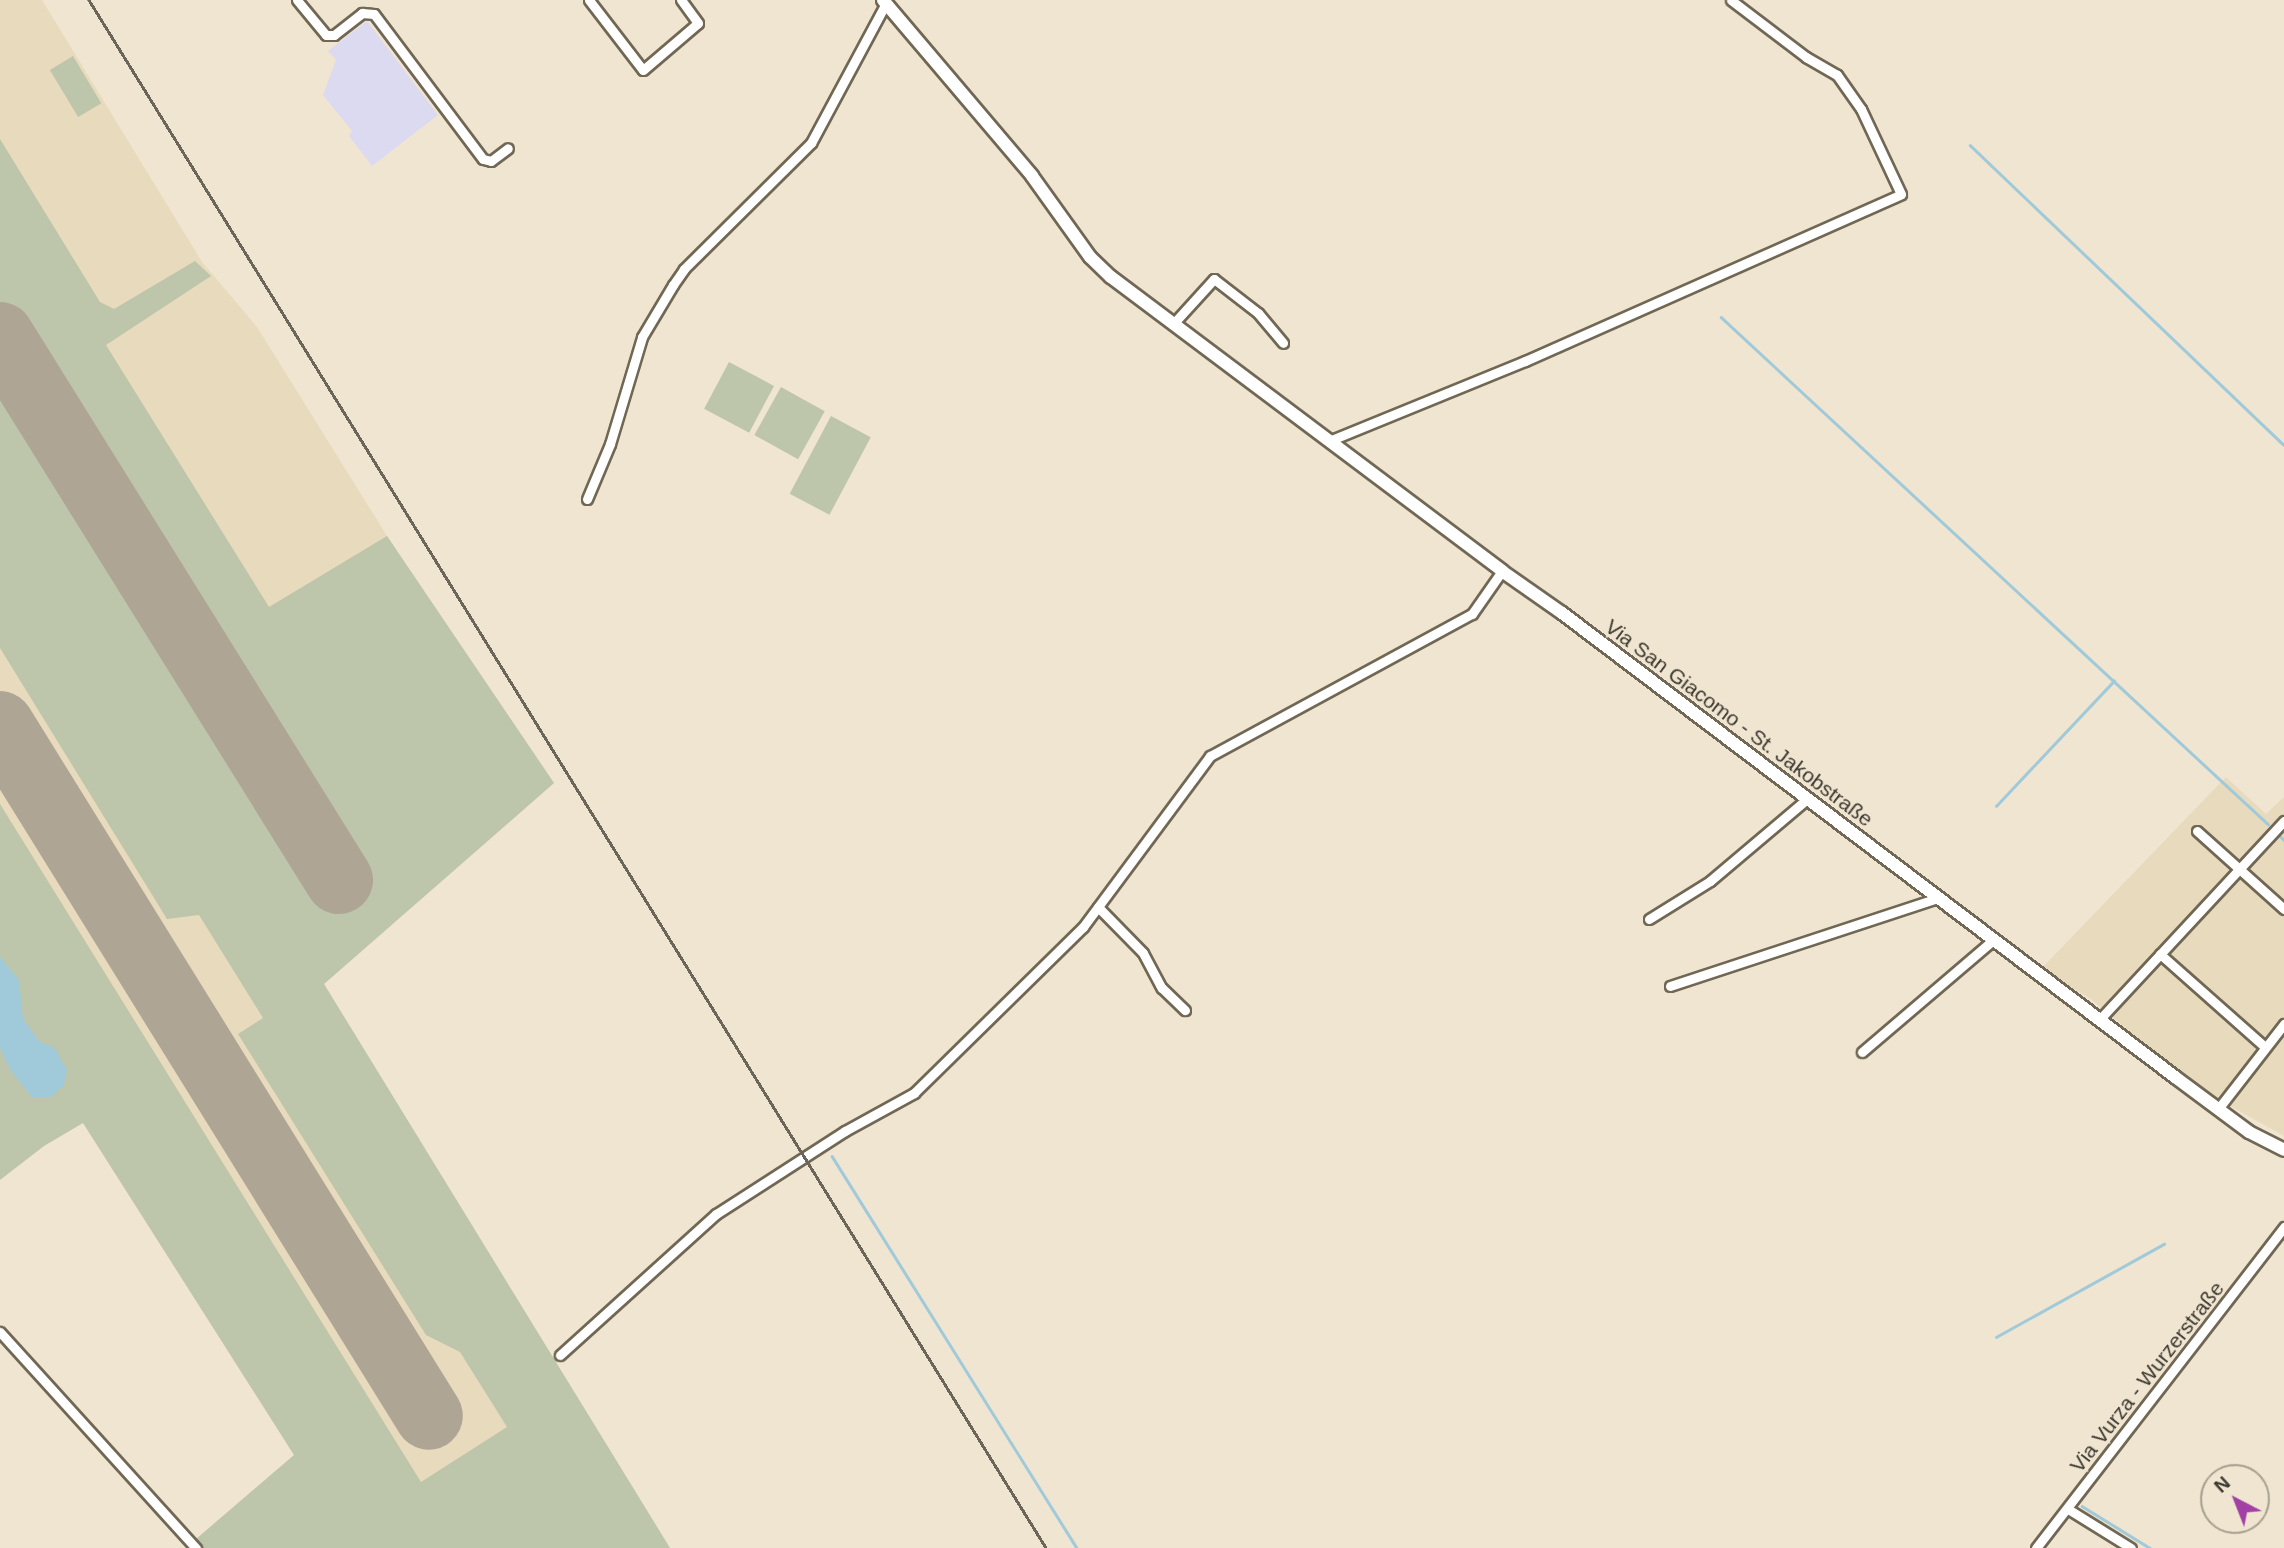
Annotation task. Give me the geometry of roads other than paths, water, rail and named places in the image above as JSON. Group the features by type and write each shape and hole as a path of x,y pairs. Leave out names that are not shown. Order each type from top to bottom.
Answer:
{"street":[{"path":"297,0 326,35 334,35 362,13 374,14 483,159 491,161 508,148"},
{"path":"589,0 643,70 698,23 681,0"},
{"path":"1329,441 1525,361 1901,194 1861,109 1837,75 1806,57 1731,0"},
{"name":"Via San Giacomo - St. Jakobstraße","path":"587,499 610,444 642,337 673,285 684,269 811,142 885,1 1032,176 1090,257 1173,324 1562,613 1992,941 2218,1110 2249,1132 2284,1150"},
{"path":"1173,324 1214,279 1258,313 1283,343"},
{"path":"560,1355 716,1214 845,1131 914,1093 1083,927 1210,757 1472,614 1502,571"},
{"path":"1649,919 1710,881 1807,799"},
{"path":"2099,1020 2284,821"},
{"path":"2197,831 2284,909"},
{"path":"1670,986 1937,898"},
{"path":"1098,907 1143,953 1162,988 1185,1010"},
{"path":"1862,1052 1992,941"},
{"path":"2160,954 2265,1046"},
{"path":"2218,1110 2284,1024"},
{"name":"Via Vurza - Wurzerstraße","path":"2036,1548 2284,1227"},
{"path":"0,1332 196,1548"},
{"path":"2068,1509 2131,1548"}],"waterway":[{"path":"1970,145 2284,445"},
{"path":"1721,317 2268,824"},
{"path":"1996,806 2114,681"},
{"path":"2280,836 2284,840"},
{"path":"832,1156 1077,1548"},
{"path":"1996,1337 2164,1244"},
{"path":"2082,1506 2150,1548"}],"railway":[{"path":"89,0 1046,1548"}]}
